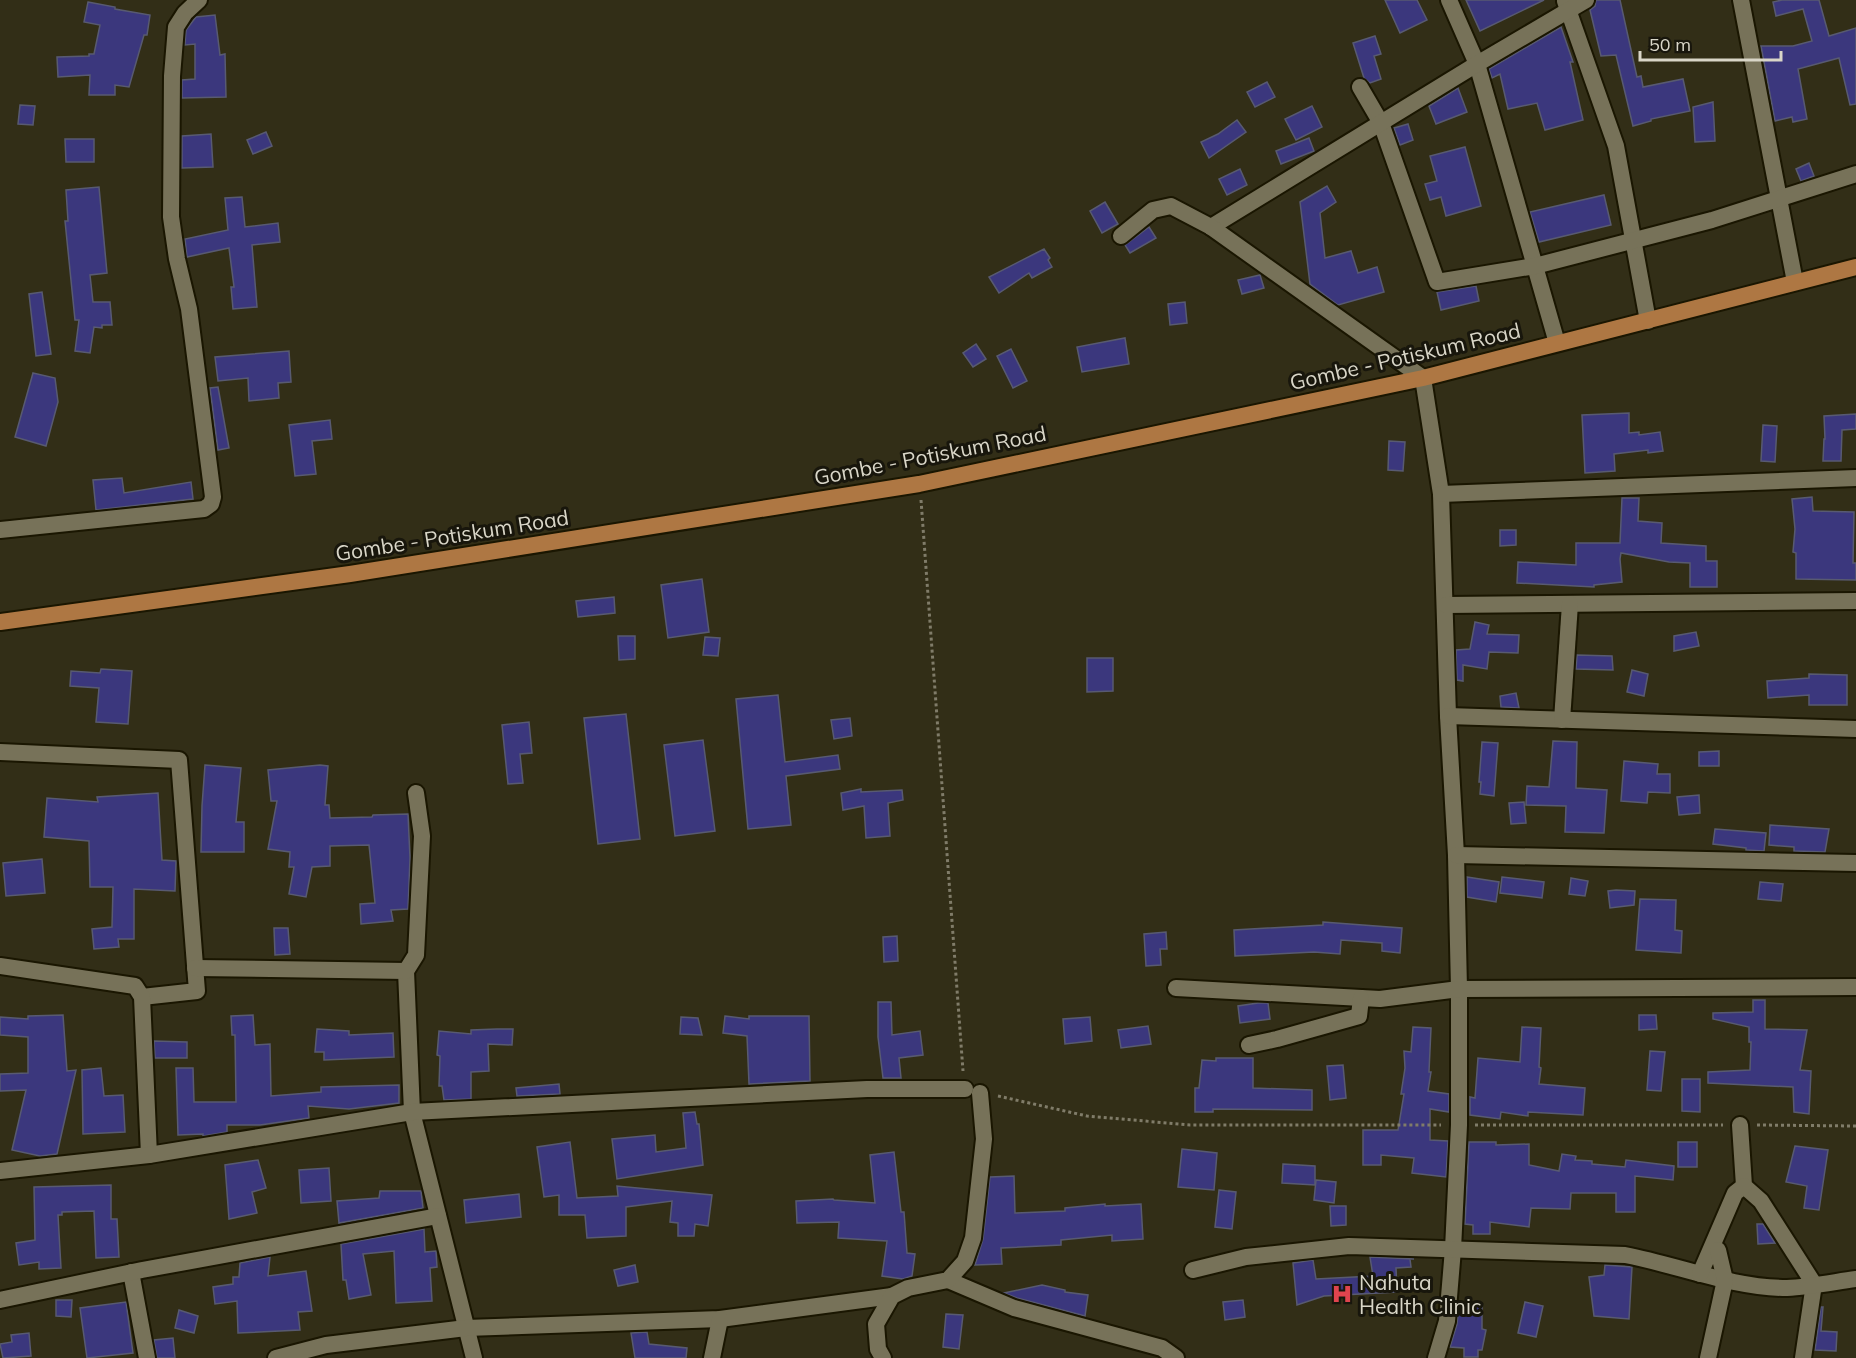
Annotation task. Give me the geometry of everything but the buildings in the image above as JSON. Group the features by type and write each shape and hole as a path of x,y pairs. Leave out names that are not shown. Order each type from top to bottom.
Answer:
{"main road":[{"name":"Gombe - Potiskum Road","path":"0,622 350,574 919,484 1423,378 1856,267"}],"street":[{"path":"0,530 204,509 211,504 213,496 189,309 177,259 171,206 172,76 176,27 185,13 199,0"},
{"path":"1449,0 1477,64 1557,343"},
{"path":"1211,227 1477,64 1567,5 1586,0"},
{"path":"1741,0 1795,282"},
{"path":"1567,5 1616,146 1648,320"},
{"path":"1360,87 1382,123 1437,282 1535,266 1712,220 1856,174"},
{"path":"1121,236 1153,210 1171,206 1211,227 1423,378 1441,494 1448,716 1456,855 1459,989 1459,1125 1453,1249 1447,1321 1436,1358"},
{"path":"1441,494 1856,478"},
{"path":"1446,604 1856,601"},
{"path":"1562,720 1570,603"},
{"path":"1448,716 1856,729"},
{"path":"0,752 178,760 197,991 142,997"},
{"path":"416,793 422,836 416,955 406,971 412,1112 474,1358"},
{"path":"1456,855 1856,863"},
{"path":"0,966 135,986 142,997 149,1155"},
{"path":"195,968 406,971"},
{"path":"1176,988 1380,999 1459,989 1856,987"},
{"path":"1249,1045 1277,1040 1359,1016 1361,998"},
{"path":"0,1171 149,1155 412,1112 867,1089 973,1091 984,1139 973,1238 965,1261 948,1280"},
{"path":"1740,1125 1744,1186 1761,1201 1814,1284 1803,1358"},
{"path":"1700,1274 1735,1193 1744,1186"},
{"path":"0,1300 131,1272 438,1216"},
{"path":"1193,1270 1246,1257 1349,1246 1625,1255 1725,1280 1788,1288 1856,1279"},
{"path":"1708,1358 1725,1280 1718,1250"},
{"path":"131,1272 147,1358"},
{"path":"276,1358 326,1345 466,1328 720,1319 892,1296 908,1288 948,1280 1014,1308 1162,1348 1176,1358"},
{"path":"883,1358 878,1349 876,1324 892,1296"},
{"path":"712,1358 720,1319"}],"place":[{"name":"Nahuta Health Clinic","path":"1342,1294"}]}
